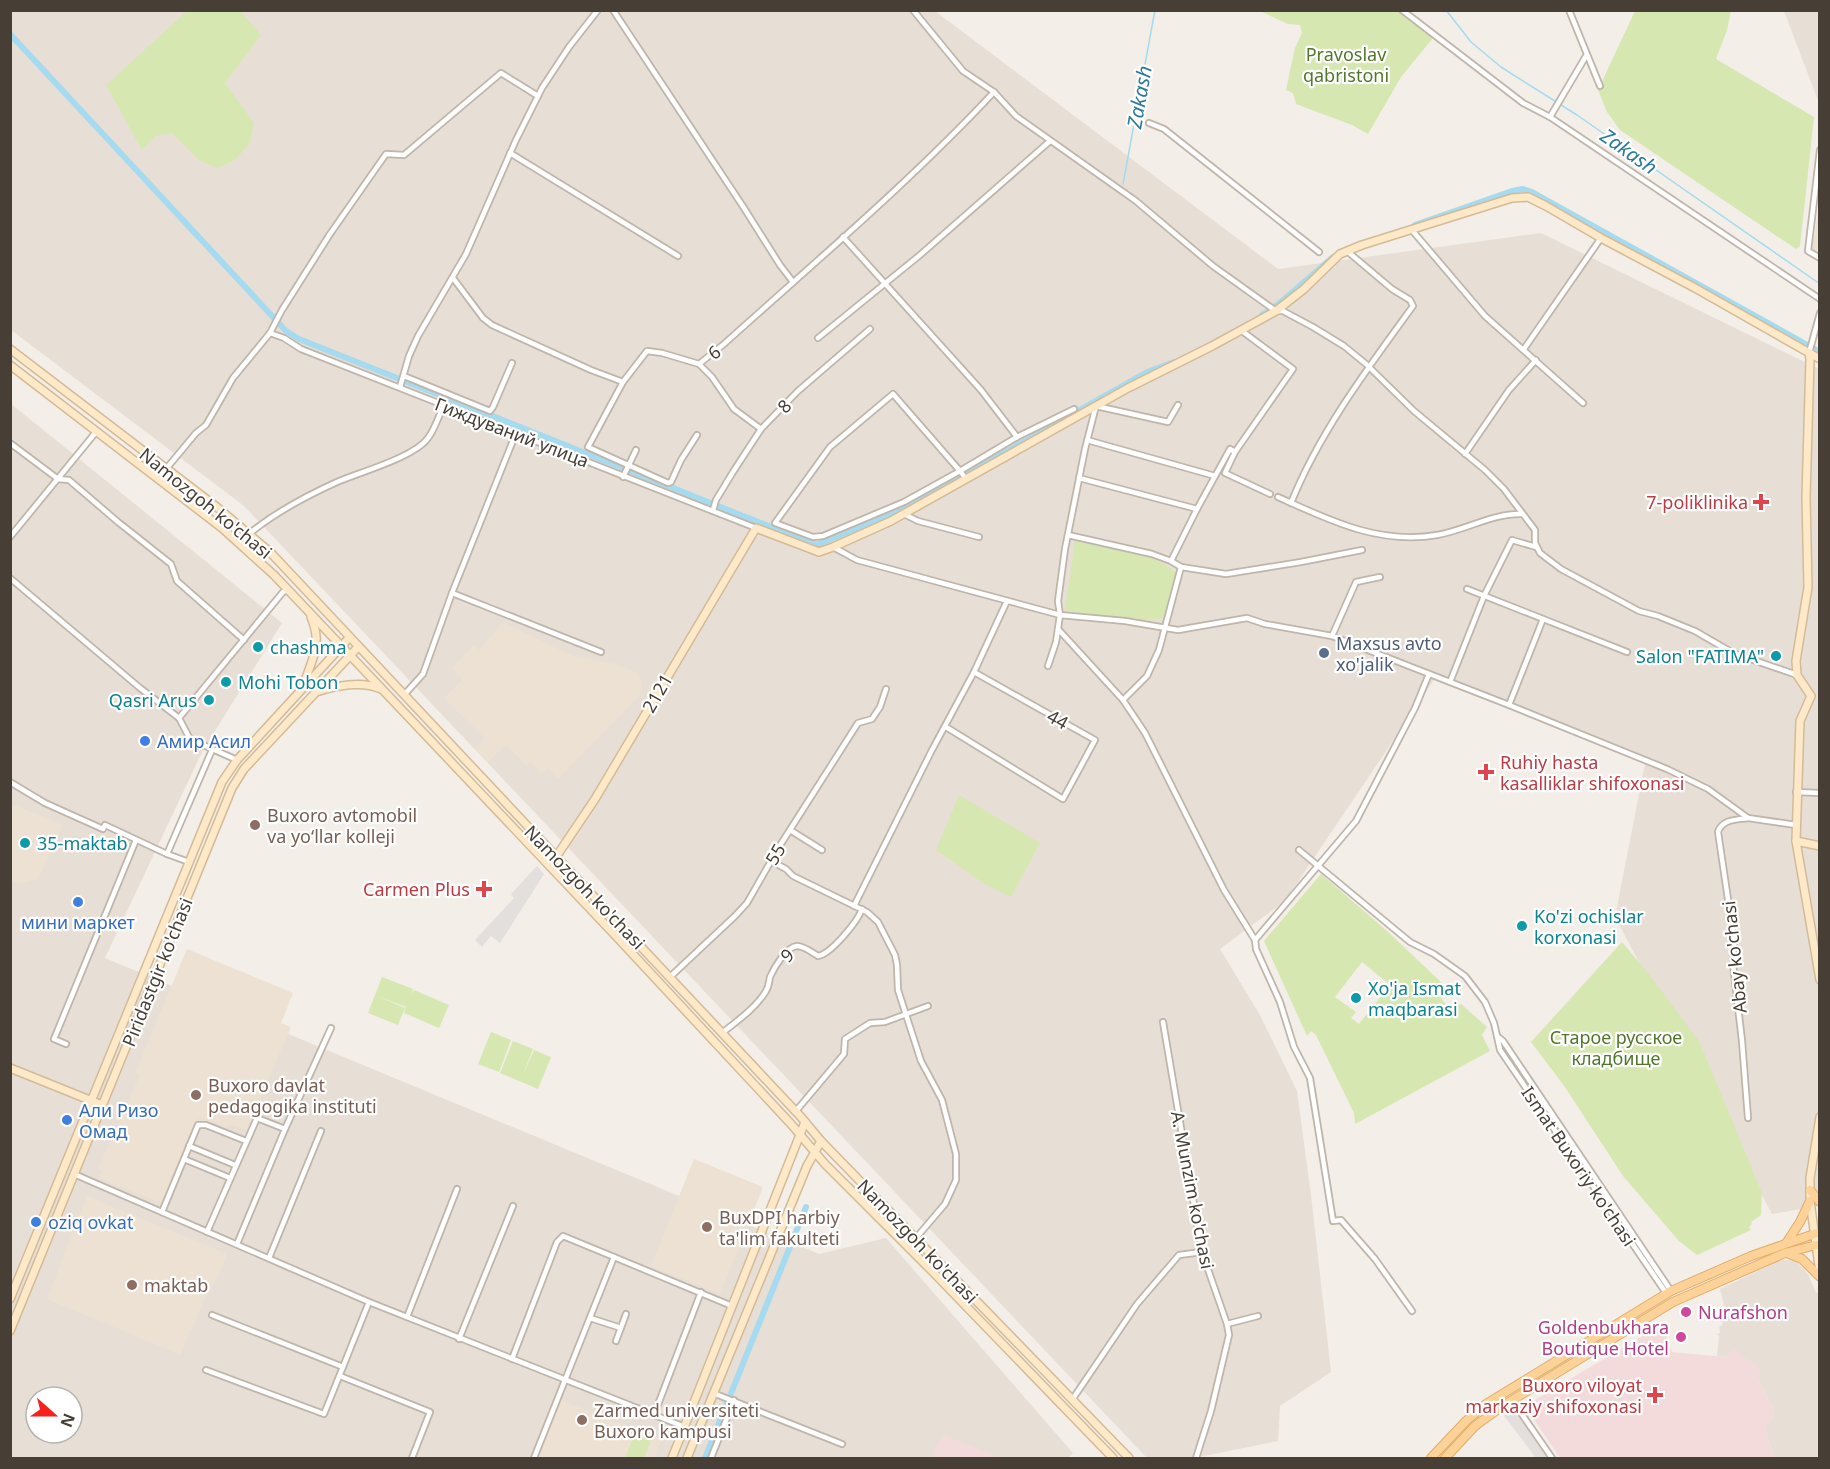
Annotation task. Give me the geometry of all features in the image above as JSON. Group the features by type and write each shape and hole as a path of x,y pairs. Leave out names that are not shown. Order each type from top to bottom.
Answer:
{"main road":[{"path":"756,528 819,552 833,547 904,514 962,474 1242,331 1304,289 1347,251 1512,198 1528,197 1546,206 1820,359"},
{"name":"Namozgoh ko'chasi","path":"10,349 250,533 270,552 670,976 796,1111 821,1141 1129,1458"},
{"path":"1809,351 1806,497 1808,587 1796,661 1797,675 1811,696 1800,721 1796,841 1820,980"},
{"name":"Namozgoh ko'chasi","path":"10,365 229,533 288,590 615,935 815,1153 1113,1458"},
{"path":"38,386 46,377"},
{"name":"2121","path":"556,857 595,799 756,528"},
{"path":"303,688 317,645 315,627 309,612"},
{"name":"Piridastgir ko'chasi","path":"10,1299 222,782 237,760 349,638"},
{"name":"Piridastgir ko'chasi","path":"10,1331 232,788 244,769 358,647"},
{"path":"314,693 356,684 371,685 383,690"},
{"path":"1796,841 1820,846"},
{"path":"10,1068 102,1105"},
{"path":"1820,1117 1817,1153 1810,1190 1820,1275"},
{"path":"672,1458 805,1122"},
{"path":"687,1458 807,1166 821,1141"},
{"path":"1810,1190 1820,1202"},
{"path":"1785,1243 1800,1222 1810,1201"},
{"path":"1431,1458 1466,1421 1486,1404 1667,1293 1785,1243 1816,1233"},
{"path":"1445,1458 1475,1426 1512,1400 1673,1302 1785,1253 1817,1245"},
{"path":"1785,1253 1802,1259 1820,1275"},
{"path":"1054,1398 1065,1393"},
{"path":"681,1436 694,1441"}],"street":[{"path":"401,386 409,356 425,321 466,254 510,153 538,96 569,47 598,10"},
{"path":"613,10 793,282"},
{"path":"912,10 963,71 994,92 1016,117 1136,201 1214,266 1275,310 1283,311 1313,327 1344,346 1369,367 1414,411 1485,470 1504,489 1535,530 1536,547 1539,553 1561,569 1639,611 1695,631 1733,653 1797,675"},
{"path":"1402,10 1523,103 1550,117 1755,258 1820,299"},
{"path":"1569,10 1600,86"},
{"path":"1550,117 1586,56"},
{"path":"166,469 196,433 206,426 233,378 270,332 330,234 386,154 404,155 501,73 538,96"},
{"name":"6","path":"627,467 590,450 588,444 623,382 647,351 699,364 886,199 994,92"},
{"path":"1149,123 1164,129 1319,252"},
{"path":"818,338 885,285 1050,141"},
{"path":"1820,150 1808,251 1820,258"},
{"path":"510,153 678,256"},
{"path":"1411,229 1485,316 1583,404"},
{"path":"843,237 986,397 1017,437"},
{"path":"1524,349 1600,238"},
{"path":"1291,502 1320,444 1369,367 1413,306 1410,300 1392,289 1347,251"},
{"path":"453,278 483,318 492,325 623,382"},
{"path":"1809,351 1820,313"},
{"name":"8","path":"713,510 716,500 761,429 798,391 870,329"},
{"path":"1242,331 1293,369 1235,452 1225,473 1270,494"},
{"name":"Гиждуваний улица","path":"270,332 301,349 401,386 756,528"},
{"path":"1464,454 1509,390 1536,360"},
{"path":"404,377 490,411 512,363"},
{"path":"699,364 712,376 734,410 761,429"},
{"path":"767,531 830,447 893,394 962,474"},
{"path":"250,533 273,515 316,492 422,445 428,438 444,405"},
{"path":"1048,666 1058,629 1060,615 1058,601 1068,535 1096,406 1168,422 1178,405"},
{"path":"775,523 813,537 823,536 904,502 962,474 1017,437 1074,409"},
{"path":"10,537 96,432"},
{"path":"404,695 423,674 452,593 516,433"},
{"path":"627,467 668,483 671,482 681,460 698,435"},
{"path":"1088,440 1215,476"},
{"path":"10,443 58,479 69,480 171,564 177,581 244,640"},
{"path":"1171,561 1230,449 1235,452"},
{"path":"623,476 636,450"},
{"path":"1079,478 1197,509"},
{"path":"1278,497 1364,533 1396,537 1438,535 1509,514 1522,514"},
{"path":"904,514 918,521 979,537"},
{"path":"1068,535 1128,548 1171,561 1181,567 1226,574 1362,550"},
{"path":"1449,682 1484,596 1512,540 1536,547"},
{"path":"833,547 857,560 1060,615 1125,621 1178,630 1247,618 1265,624 1332,636 1667,769 1715,793 1748,818 1796,825"},
{"path":"1123,700 1147,676 1159,650 1181,567"},
{"path":"1332,636 1356,582 1380,577"},
{"path":"10,578 179,718 190,739 237,760"},
{"path":"1467,589 1626,652"},
{"path":"179,718 283,592 288,590"},
{"path":"452,593 601,652"},
{"path":"854,906 974,672 1007,601"},
{"path":"1509,705 1543,619"},
{"path":"1058,629 1123,700 1145,733 1224,890 1255,940 1256,949 1280,1002 1294,1047 1310,1078 1334,1221 1341,1220 1375,1259 1412,1311"},
{"name":"44","path":"946,727 1063,799 1095,740 974,672"},
{"path":"1255,940 1356,821 1415,708 1429,674"},
{"name":"55","path":"670,976 747,903 858,723 872,719 880,707 886,688"},
{"path":"167,854 212,750"},
{"path":"10,782 45,803 103,829 105,825 189,862"},
{"path":"1796,792 1820,793"},
{"name":"Abay ko'chasi","path":"1748,818 1727,821 1722,824 1718,832 1734,940 1733,964 1743,1041 1748,1118"},
{"path":"790,830 822,850"},
{"path":"66,1044 54,1040 135,840"},
{"name":"Ismat Buxoriy ko'chasi","path":"1299,850 1410,942 1434,954 1465,976 1485,1002 1497,1036 1503,1041 1667,1293"},
{"path":"771,861 786,869 793,876 862,909 878,922 895,955 898,990 921,1061 942,1100 952,1135 956,1161 956,1180 945,1204 916,1238"},
{"name":"9","path":"722,1033 738,1021 762,996 778,962 794,946 800,946 818,956 824,955 846,933 862,909"},
{"path":"796,1111 844,1054 845,1039 870,1023 885,1022 906,1016 928,1006"},
{"name":"A. Munzim ko'chasi","path":"1163,1022 1202,1252 1229,1335 1196,1458"},
{"path":"237,1244 285,1129 331,1028"},
{"path":"207,1232 257,1118 285,1129"},
{"path":"162,1212 198,1125 202,1124 246,1141"},
{"path":"269,1258 321,1131"},
{"path":"189,1146 235,1165"},
{"path":"184,1159 230,1178"},
{"path":"74,1174 369,1302 685,1427"},
{"path":"407,1317 457,1189"},
{"path":"459,1339 513,1206"},
{"path":"512,1359 557,1242 563,1236 733,1306"},
{"path":"1072,1400 1137,1304 1179,1255 1202,1252"},
{"path":"534,1458 614,1257"},
{"path":"654,1415 701,1292"},
{"path":"206,1370 324,1414 369,1302"},
{"path":"616,1341 627,1314"},
{"path":"212,1315 343,1367"},
{"path":"1227,1324 1258,1316"},
{"path":"590,1318 621,1328"},
{"path":"340,1376 430,1412 412,1458"},
{"path":"713,1393 842,1444"},
{"path":"711,1458 730,1400"},
{"path":"1512,1400 1552,1458"}],"shaded area":[{"path":"10,11 935,11 1278,269 1541,233 1819,369 1819,1206 1772,1214 1615,917 1645,764 1436,677 1285,901 1220,949 1260,1015 1297,1091 1331,1372 1280,1406 1278,1441 1194,1458 1147,1458 244,506 11,330"},
{"path":"1784,11 1819,11 1819,103"},
{"path":"1819,206 1819,254 1812,249"},
{"path":"10,403 282,623 202,752 105,958 819,1254 886,1238 1073,1453 1068,1458 11,1458"},
{"path":"503,622 573,656 615,664 638,673 642,686 640,695 558,779 548,768 542,773 531,762 527,766 506,745 488,762 475,749 485,738 444,698 462,680 452,668 473,645 479,650"},
{"path":"11,804 63,825 38,879 18,884 11,881"},
{"path":"537,866 544,874 500,943 491,936 482,947 475,940 514,898 511,894"},
{"name":"Buxoro davlat pedagogika instituti","path":"187,949 293,993 281,1023 291,1027 246,1130 229,1124 227,1128 198,1116 162,1203 99,1178 102,1171 98,1169 140,1075 135,1073"},
{"name":"BuxDPI harbiy ta'lim fakulteti","path":"694,1159 763,1187 720,1294 651,1266"},
{"name":"maktab","path":"87,1196 227,1254 190,1330 181,1355 47,1299"},
{"path":"1781,1260 1797,1262 1808,1274 1816,1293 1819,1292 1819,1458 1774,1458 1765,1428 1775,1413 1758,1378 1726,1357 1717,1356 1719,1336 1717,1334 1720,1333 1719,1326 1722,1326 1724,1305 1720,1289"},
{"name":"Buxoro viloyat markaziy shifoxonasi","path":"1661,1325 1672,1352 1725,1357 1734,1349 1761,1369 1758,1378 1775,1413 1765,1428 1774,1458 1560,1458 1525,1406"},
{"name":"Zarmed universiteti Buxoro kampusi","path":"560,1400 662,1439 654,1458 539,1458"},
{"path":"1512,1406 1547,1458 1536,1458 1502,1413"},
{"path":"943,1435 1001,1458 932,1458"}],"green space":[{"path":"187,11 240,11 261,35 225,83 254,123 250,143 235,160 218,168 200,161 172,133 155,136 142,150 106,85"},
{"name":"Pravoslav qabristoni","path":"1260,11 1397,11 1433,38 1401,77 1368,134 1352,125 1296,104 1293,93 1286,90 1295,48 1302,33 1300,25 1288,24"},
{"path":"1635,11 1731,11 1727,30 1716,59 1814,117 1800,246 1796,249 1620,130 1607,112 1598,90"},
{"path":"1075,541 1141,554 1166,565 1176,573 1163,618 1139,620 1065,610"},
{"path":"959,795 1040,843 1011,897 983,883 936,850"},
{"path":"1321,874 1387,931 1443,984 1439,993 1445,1003 1450,1006 1461,1004 1487,1027 1482,1035 1490,1051 1355,1124 1354,1113 1316,1035 1311,1031 1307,1036 1264,941","holes":["1362,962 1390,985 1359,1024 1351,1018 1356,1012 1335,997"]},
{"name":"Старое русское кладбище","path":"1622,942 1699,1041 1762,1193 1761,1215 1751,1222 1749,1227 1751,1230 1697,1255 1679,1241 1623,1176 1565,1087 1531,1042"},
{"path":"382,977 413,989 412,994 414,990 449,1005 439,1028 404,1013 406,1007 377,996 405,1008 398,1025 368,1013"},
{"path":"491,1032 511,1040 499,1072 478,1064"},
{"path":"513,1041 533,1049 522,1077 534,1050 551,1057 538,1089 500,1073"},
{"path":"635,1434 651,1440 644,1458 625,1458"}],"waterway":[{"name":"Zakash","path":"1123,184 1155,10"},
{"name":"Zakash","path":"1446,10 1471,42 1501,67 1577,115 1820,284"},
{"path":"10,34 286,331 299,339 816,545 888,515 959,478 1147,372 1174,362"},
{"path":"1415,225 1523,189 1820,352"},
{"path":"1262,315 1281,302 1333,257"},
{"path":"705,1458 806,1207"}],"place":[{"name":"7-poliklinika","path":"1761,502"},
{"name":"chashma","path":"258,647"},
{"name":"Maxsus avto xo'jalik","path":"1324,653"},
{"name":"Salon \"FATIMA\"","path":"1776,656"},
{"name":"Mohi Tobon","path":"226,682"},
{"name":"Qasri Arus","path":"209,700"},
{"name":"Амир Асил","path":"145,741"},
{"name":"Ruhiy hasta kasalliklar shifoxonasi","path":"1486,772"},
{"name":"Buxoro avtomobil va yo‘llar kolleji","path":"255,825"},
{"name":"35-maktab","path":"25,843"},
{"name":"Carmen Plus","path":"484,889"},
{"name":"мини маркет","path":"78,902"},
{"name":"Ko'zi ochislar korxonasi","path":"1522,926"},
{"name":"Xo'ja Ismat maqbarasi","path":"1356,998"},
{"name":"Buxoro davlat pedagogika instituti","path":"196,1095"},
{"name":"Али Ризо Омад","path":"67,1120"},
{"name":"oziq ovkat","path":"36,1222"},
{"name":"BuxDPI harbiy ta'lim fakulteti","path":"707,1227"},
{"name":"maktab","path":"132,1285"},
{"name":"Nurafshon","path":"1686,1312"},
{"name":"Goldenbukhara Boutique Hotel","path":"1681,1337"},
{"name":"Buxoro viloyat markaziy shifoxonasi","path":"1655,1395"},
{"name":"Zarmed universiteti Buxoro kampusi","path":"582,1420"}]}
